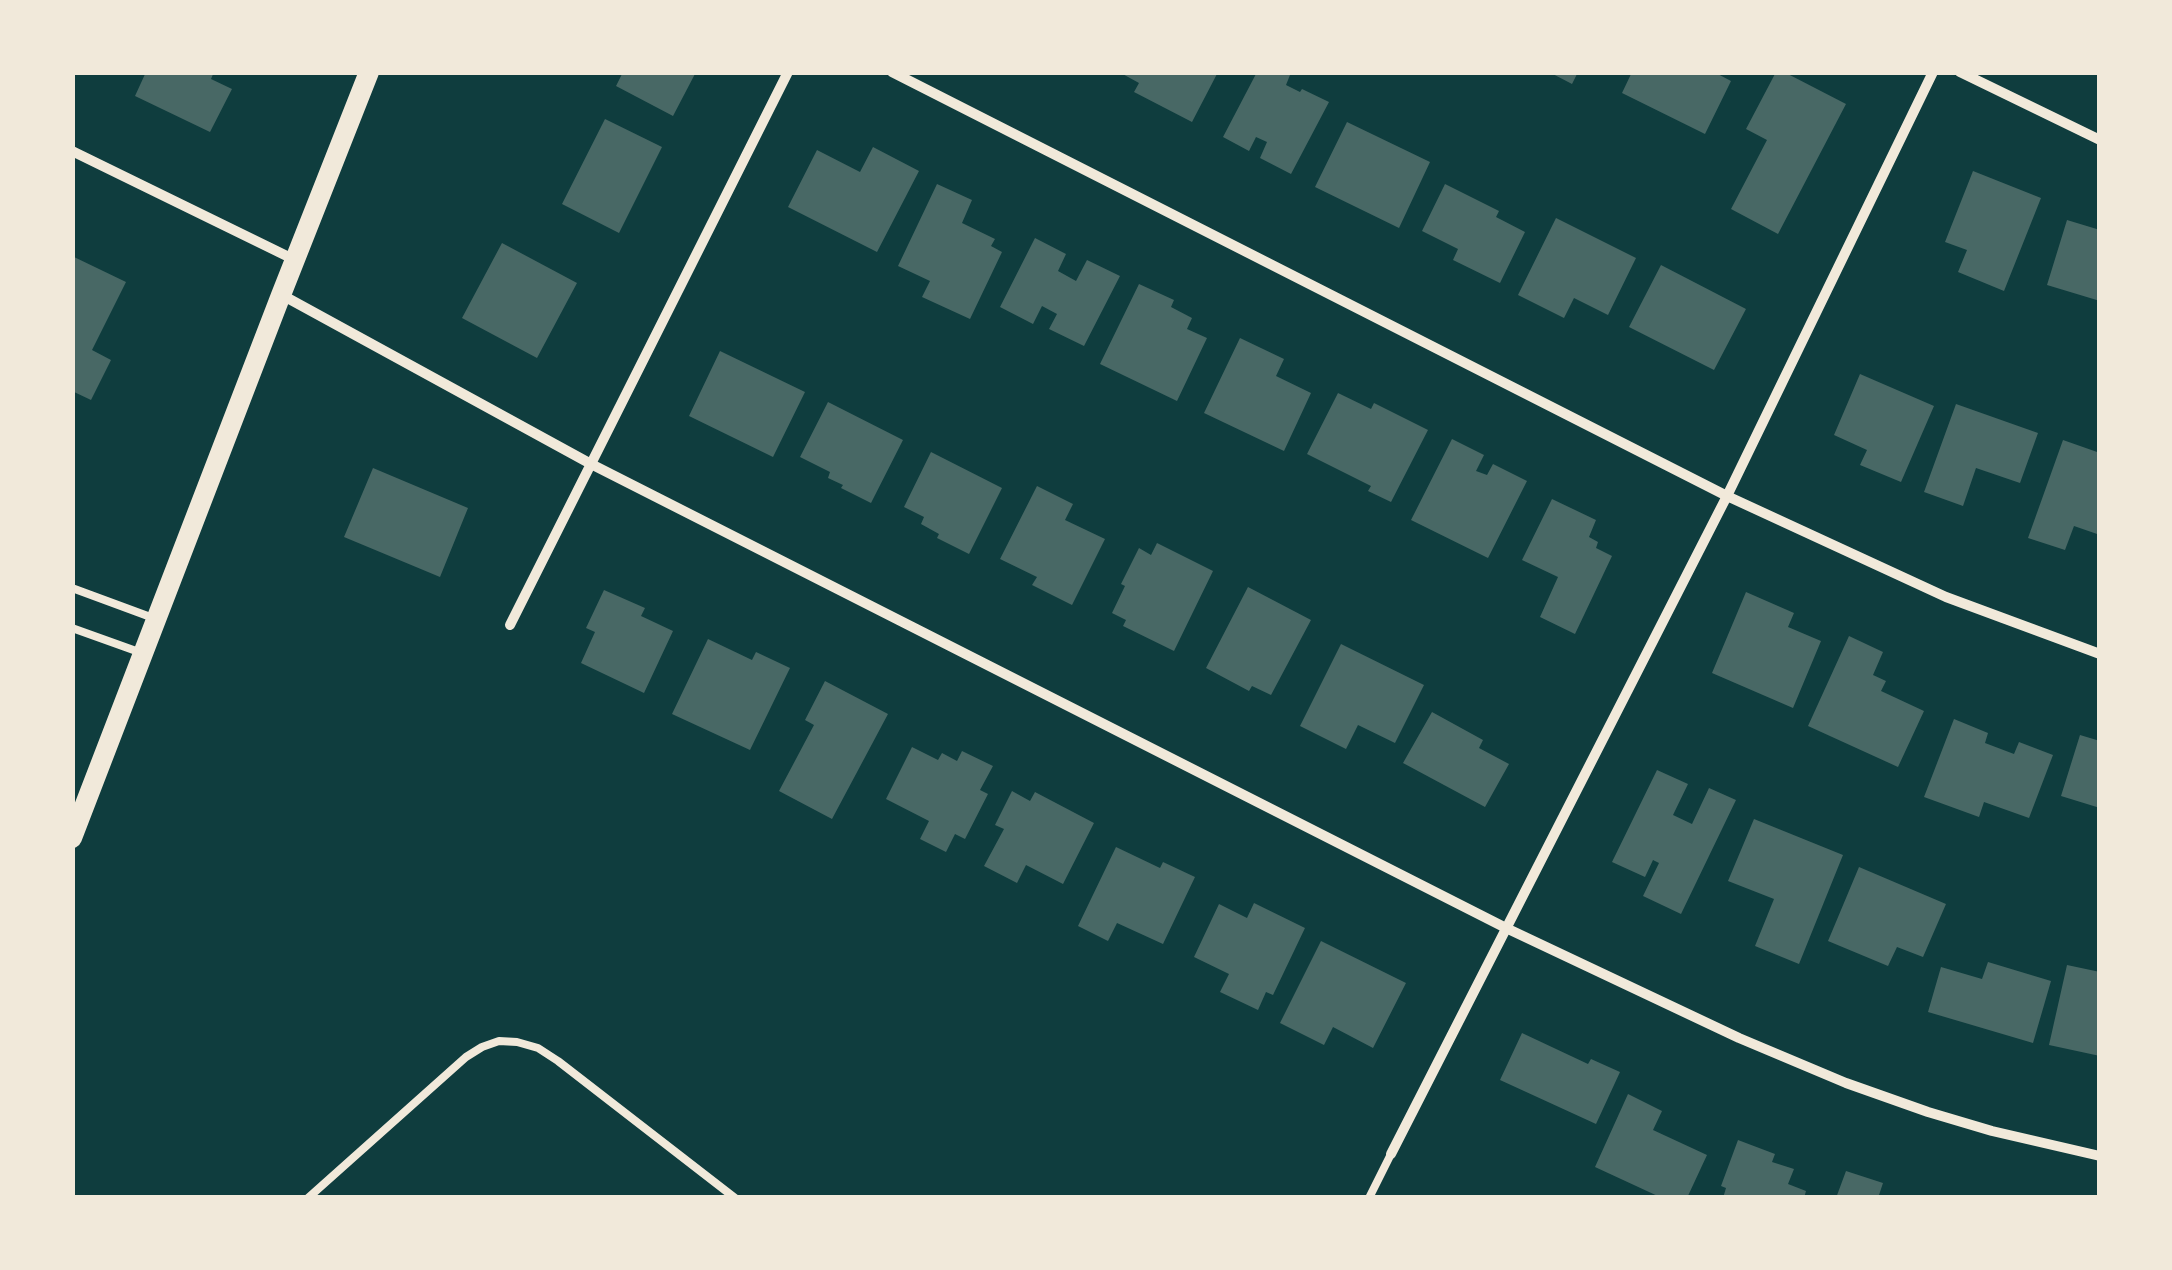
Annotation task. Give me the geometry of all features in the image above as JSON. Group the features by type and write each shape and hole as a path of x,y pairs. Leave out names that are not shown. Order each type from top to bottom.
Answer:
{"main road":[{"path":"72,838 370,72"}],"street":[{"path":"510,625 788,72"},
{"path":"892,72 1727,496 1946,597 2100,654"},
{"path":"1391,1154 1727,496 1933,72"},
{"path":"1960,72 2100,140"},
{"path":"72,151 294,260"},
{"path":"281,295 591,464 1506,928 1739,1038 1846,1083 1960,1122 2100,1156"}],"lane":[{"path":"72,588 156,619"},
{"path":"72,628 143,653"},
{"path":"308,1198 466,1057 499,1042 538,1048 558,1061 735,1198"},
{"path":"1369,1198 1391,1154"}],"building":[{"path":"146,72 214,72 211,79 232,89 210,132 135,96"},
{"path":"623,72 696,72 673,116 616,86"},
{"path":"1119,72 1218,72 1192,122 1134,92 1139,83"},
{"path":"1257,72 1285,72 1290,75 1286,85 1329,102 1291,174 1260,158 1267,142 1256,137 1249,151 1223,137"},
{"path":"1549,72 1578,72 1572,84"},
{"path":"1632,72 1714,72 1731,81 1705,134 1622,93"},
{"path":"1776,72 1784,72 1846,104 1778,234 1731,209 1767,140 1746,129"},
{"path":"605,119 662,147 619,233 562,204"},
{"path":"1347,122 1430,162 1399,228 1315,187"},
{"path":"873,147 919,171 877,252 788,207 817,150 860,172"},
{"path":"1973,171 2041,198 2004,291 1958,272 1967,250 1945,242"},
{"path":"937,184 972,200 962,223 995,239 991,246 1002,252 970,319 922,297 930,281 898,266"},
{"path":"1445,184 1499,211 1496,217 1525,232 1500,283 1453,260 1458,249 1422,231"},
{"path":"1556,218 1636,258 1608,315 1574,298 1564,318 1518,295"},
{"path":"2067,220 2100,230 2100,301 2047,285"},
{"path":"1035,238 1066,254 1058,271 1076,281 1087,260 1120,276 1084,346 1049,329 1057,314 1042,306 1033,324 1000,307"},
{"path":"502,243 577,283 537,358 462,318"},
{"path":"72,256 126,282 92,350 111,360 91,400 72,391"},
{"path":"1661,265 1746,309 1714,370 1629,327"},
{"path":"1139,284 1174,300 1171,307 1192,318 1187,329 1207,338 1177,401 1100,364"},
{"path":"1240,338 1284,359 1276,376 1311,393 1284,451 1204,413"},
{"path":"720,351 805,392 773,457 689,416"},
{"path":"1860,374 1934,406 1901,482 1860,465 1867,450 1834,435"},
{"path":"1338,393 1371,409 1374,403 1428,430 1391,502 1368,491 1371,486 1307,454"},
{"path":"828,402 903,440 871,503 841,488 843,485 828,478 830,472 800,457"},
{"path":"1956,404 2038,433 2020,483 1976,468 1963,506 1924,492"},
{"path":"1452,439 1484,455 1476,471 1487,475 1493,464 1527,481 1488,558 1411,520"},
{"path":"2063,440 2100,453 2100,535 2074,526 2065,550 2028,538"},
{"path":"931,452 1002,488 969,554 937,538 939,534 921,524 924,517 904,507"},
{"path":"373,468 468,508 440,577 344,537"},
{"path":"1037,486 1073,504 1065,520 1105,539 1072,605 1032,585 1037,577 1000,559"},
{"path":"1552,499 1596,520 1589,537 1598,542 1596,548 1612,556 1575,634 1540,617 1558,577 1522,560"},
{"path":"1157,543 1213,571 1174,651 1123,626 1126,620 1112,613 1139,548 1151,555"},
{"path":"1248,587 1311,620 1271,695 1252,686 1249,691 1206,668"},
{"path":"604,590 645,608 641,616 673,631 644,693 581,663 595,632 586,628"},
{"path":"1746,592 1794,613 1788,627 1821,641 1793,708 1712,673"},
{"path":"1849,636 1883,652 1873,675 1886,681 1881,691 1924,711 1898,767 1808,726"},
{"path":"708,639 752,660 756,652 790,668 750,750 672,714"},
{"path":"1341,644 1424,685 1395,743 1358,725 1346,749 1300,726"},
{"path":"825,681 888,714 832,819 779,791 814,725 805,720"},
{"path":"1432,712 1483,740 1479,748 1509,764 1485,807 1403,763"},
{"path":"1954,719 1988,733 1985,743 2014,754 2019,742 2053,755 2029,818 1984,802 1979,817 1924,797"},
{"path":"2080,735 2100,741 2100,808 2061,796"},
{"path":"912,747 938,760 942,753 957,761 962,751 993,766 980,790 988,794 965,839 955,834 946,852 920,839 929,821 886,799"},
{"path":"1657,770 1688,784 1673,815 1692,824 1709,788 1736,800 1681,914 1643,896 1659,863 1653,860 1645,877 1612,862"},
{"path":"1012,791 1030,801 1035,792 1094,823 1063,884 1026,865 1017,883 984,866 1004,829 995,825"},
{"path":"1754,819 1843,855 1799,964 1755,946 1774,899 1728,881"},
{"path":"1116,847 1160,868 1163,862 1195,877 1163,944 1117,923 1108,941 1078,926"},
{"path":"1859,867 1946,904 1923,957 1897,947 1888,966 1828,941"},
{"path":"1254,903 1305,928 1273,995 1266,992 1258,1010 1220,992 1229,974 1194,957 1219,904 1247,918"},
{"path":"1321,941 1406,983 1373,1048 1333,1027 1324,1045 1280,1023"},
{"path":"1988,962 2051,981 2033,1043 1928,1012 1941,967 1982,979"},
{"path":"2067,965 2100,972 2100,1056 2049,1045"},
{"path":"1522,1033 1588,1064 1591,1059 1620,1072 1596,1124 1500,1080"},
{"path":"1628,1094 1662,1111 1653,1130 1707,1155 1687,1198 1662,1198 1595,1167"},
{"path":"1738,1140 1775,1154 1772,1162 1794,1169 1788,1184 1806,1191 1804,1198 1723,1198 1726,1188 1721,1186"},
{"path":"1846,1171 1883,1183 1878,1198 1836,1198"}]}
